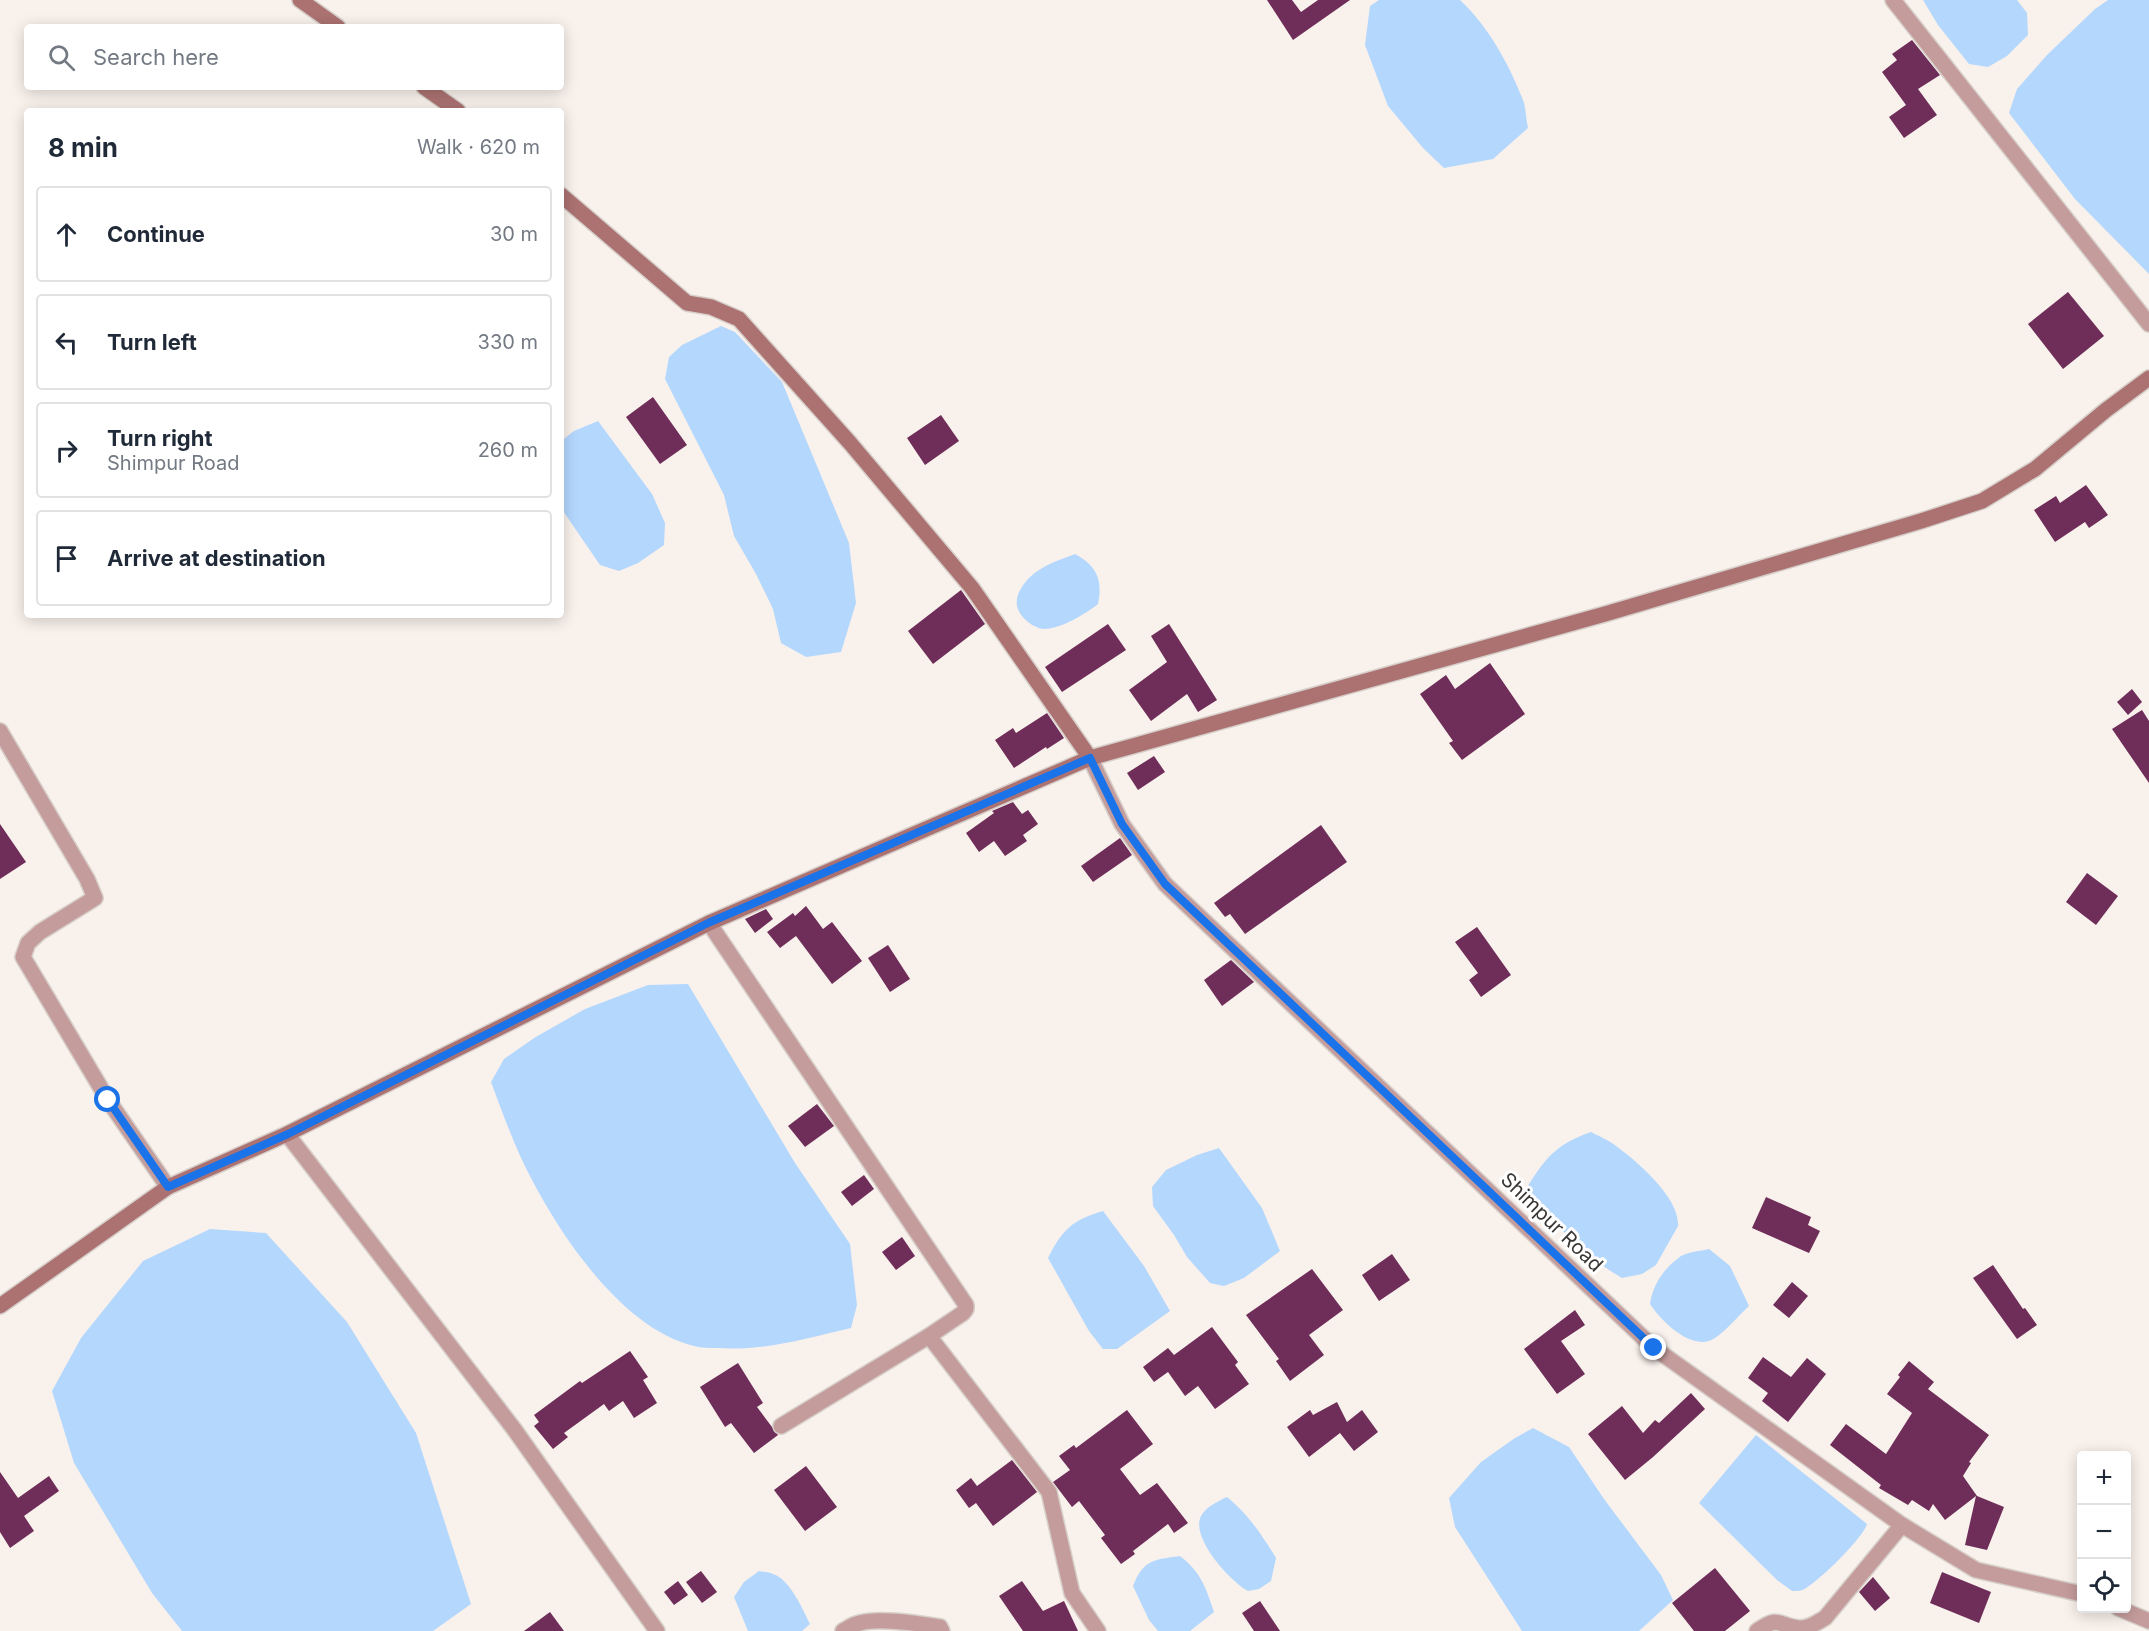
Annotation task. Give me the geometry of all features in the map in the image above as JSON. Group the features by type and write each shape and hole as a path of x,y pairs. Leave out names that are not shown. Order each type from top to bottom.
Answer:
{"street":[{"path":"300,0 334,24"},
{"path":"1893,0 2149,324"},
{"path":"428,90 454,108"},
{"path":"564,198 687,303 711,307 739,319 850,443 972,588 1090,758"},
{"path":"0,1306 168,1187 288,1134 708,923 1090,758 1605,614 1982,501 2035,469 2106,410 2149,378"},
{"path":"0,731 87,879 94,898 40,932 28,943 23,957 108,1100 168,1187"},
{"name":"Shimpur Road","path":"1090,758 1122,824 1165,884 1654,1348 1902,1525 1976,1570 2077,1593"},
{"path":"708,923 966,1305 963,1313 929,1336 781,1426"},
{"path":"288,1134 514,1429 657,1631"},
{"path":"929,1336 1049,1492 1072,1593 1098,1631"},
{"path":"1757,1631 1770,1622 1781,1622 1798,1628 1812,1626 1825,1618 1902,1525"},
{"path":"2130,1613 2149,1621"},
{"path":"843,1631 860,1623 876,1622 932,1625 940,1627 942,1631"}],"water":[{"path":"1379,0 1460,0 1489,34 1504,59 1523,100 1528,128 1493,159 1444,168 1423,148 1388,106 1365,45 1370,6"},
{"path":"1923,0 2017,0 2027,13 2028,35 2007,56 1988,67 1969,64 1938,25"},
{"path":"2108,0 2149,0 2149,274 2075,199 2009,113 2017,89 2047,55 2095,9"},
{"path":"721,326 735,332 782,382 849,543 856,603 841,652 806,657 781,643 773,609 734,536 724,495 665,379 669,357 682,345"},
{"path":"598,421 652,494 665,523 664,545 638,563 619,571 600,565 564,512 564,439 574,431"},
{"path":"1075,554 1089,564 1097,574 1100,588 1098,604 1065,624 1044,629 1031,624 1024,618 1017,606 1018,594 1022,586 1040,569"},
{"path":"688,984 795,1163 850,1244 857,1305 851,1328 752,1348 700,1347 668,1336 620,1302 598,1279 560,1228 525,1167 491,1082 504,1059 534,1038 585,1009 648,985"},
{"path":"1591,1132 1617,1146 1648,1173 1666,1194 1677,1216 1678,1226 1656,1265 1642,1274 1622,1278 1595,1260 1570,1238 1525,1191 1538,1170 1552,1154 1569,1142"},
{"path":"1219,1148 1262,1208 1280,1251 1244,1278 1224,1286 1210,1283 1187,1257 1153,1206 1152,1187 1166,1170 1197,1155"},
{"path":"1103,1211 1144,1266 1170,1311 1117,1349 1103,1349 1089,1331 1048,1258 1058,1240 1069,1227 1083,1218"},
{"path":"210,1229 266,1233 347,1322 416,1433 471,1604 433,1631 182,1631 152,1593 74,1463 52,1391 81,1338 143,1261"},
{"path":"1709,1249 1730,1266 1749,1306 1715,1338 1706,1342 1697,1341 1678,1333 1650,1304 1660,1277 1669,1266 1681,1256"},
{"path":"1533,1428 1569,1447 1604,1499 1661,1575 1673,1600 1639,1631 1522,1631 1455,1527 1449,1498 1481,1462"},
{"path":"1756,1435 1867,1524 1858,1539 1821,1577 1801,1590 1792,1591 1777,1580 1699,1503"},
{"path":"1227,1497 1242,1510 1276,1558 1271,1581 1259,1589 1248,1591 1232,1579 1214,1558 1201,1536 1199,1525 1203,1513 1216,1502"},
{"path":"1180,1556 1193,1568 1202,1581 1214,1612 1190,1631 1158,1631 1149,1620 1133,1586 1141,1570 1151,1562"},
{"path":"759,1571 779,1577 790,1588 810,1624 802,1631 748,1631 734,1597 744,1582"}],"building":[{"path":"1267,0 1292,0 1301,12 1318,0 1350,0 1293,40"},
{"path":"1912,40 1940,75 1918,89 1937,115 1904,138 1889,117 1906,105 1882,72 1897,60 1892,54"},
{"path":"2068,292 2104,336 2063,369 2028,324"},
{"path":"653,397 687,445 660,464 626,417"},
{"path":"941,415 959,441 925,465 907,438"},
{"path":"2086,485 2108,515 2089,528 2085,522 2055,542 2034,510 2056,496 2060,503"},
{"path":"961,590 985,624 933,664 908,631"},
{"path":"1108,624 1126,650 1062,692 1045,667"},
{"path":"1169,624 1217,700 1198,712 1187,694 1151,721 1129,690 1167,662 1151,636"},
{"path":"1490,663 1525,714 1462,760 1449,743 1453,741 1420,694 1446,675 1455,689"},
{"path":"2132,689 2142,702 2128,715 2117,702"},
{"path":"2142,710 2149,721 2149,783 2112,729"},
{"path":"1047,713 1064,738 1014,768 995,740 1013,728 1016,733"},
{"path":"1154,756 1165,772 1138,790 1127,773"},
{"path":"1013,802 1022,814 1028,810 1038,824 1023,835 1027,841 1005,856 994,841 979,852 966,833 994,813 992,811"},
{"path":"0,824 26,862 0,879"},
{"path":"1321,825 1347,862 1245,934 1230,914 1225,917 1214,903"},
{"path":"1120,838 1132,855 1093,882 1081,866"},
{"path":"2087,873 2118,896 2096,925 2066,902"},
{"path":"806,906 823,929 832,922 862,961 832,984 796,936 780,948 767,932 793,913 795,916"},
{"path":"766,909 773,919 755,933 745,919"},
{"path":"1477,927 1511,975 1481,997 1469,980 1478,973 1455,942"},
{"path":"888,945 910,979 890,992 868,958"},
{"path":"1231,960 1254,982 1222,1006 1204,980"},
{"path":"817,1104 834,1126 805,1147 788,1126"},
{"path":"864,1175 874,1189 852,1206 841,1192"},
{"path":"1766,1197 1811,1217 1808,1225 1820,1231 1809,1253 1752,1228"},
{"path":"902,1237 915,1256 896,1270 882,1252"},
{"path":"1392,1254 1410,1280 1379,1301 1362,1275"},
{"path":"1993,1265 2023,1309 2025,1308 2037,1325 2017,1339 1973,1278"},
{"path":"1312,1269 1343,1310 1309,1335 1324,1355 1290,1381 1276,1361 1279,1359 1246,1315"},
{"path":"1792,1282 1808,1296 1789,1318 1773,1305"},
{"path":"1575,1310 1585,1325 1561,1341 1585,1374 1557,1394 1524,1349"},
{"path":"1212,1327 1238,1362 1235,1365 1249,1384 1215,1409 1198,1386 1185,1396 1168,1372 1154,1382 1143,1367 1168,1348 1174,1355"},
{"path":"630,1351 648,1377 643,1380 657,1403 634,1418 623,1401 609,1411 604,1404 564,1433 568,1437 553,1449 534,1426 539,1422 534,1415 580,1381 582,1383"},
{"path":"1763,1357 1791,1377 1807,1358 1826,1374 1788,1422 1762,1401 1768,1393 1748,1378"},
{"path":"1909,1361 1934,1382 1928,1389 1989,1435 1969,1462 1971,1463 1963,1476 1977,1496 2004,1507 1987,1550 1965,1545 1976,1496 1945,1520 1933,1504 1929,1511 1912,1500 1908,1505 1879,1488 1881,1485 1830,1445 1846,1424 1886,1454 1912,1413 1887,1394"},
{"path":"738,1363 763,1403 757,1407 778,1435 754,1453 731,1423 725,1427 700,1387"},
{"path":"1691,1393 1705,1409 1625,1480 1588,1434 1622,1406 1643,1433 1655,1420 1659,1423"},
{"path":"1337,1402 1347,1422 1362,1410 1378,1432 1354,1451 1340,1433 1309,1457 1287,1427 1310,1410 1313,1415"},
{"path":"1127,1410 1153,1444 1120,1469 1140,1495 1157,1483 1188,1523 1174,1533 1168,1524 1133,1551 1135,1554 1121,1564 1101,1538 1105,1535 1079,1501 1072,1507 1053,1482 1070,1470 1059,1456 1074,1445 1076,1448"},
{"path":"1012,1460 1037,1492 993,1526 976,1503 969,1508 956,1490 971,1478 977,1486"},
{"path":"806,1466 837,1507 805,1531 774,1490"},
{"path":"0,1472 18,1498 49,1476 59,1491 24,1516 34,1531 10,1548 0,1532"},
{"path":"1715,1568 1750,1611 1725,1631 1694,1631 1672,1603"},
{"path":"701,1571 717,1592 702,1603 686,1582"},
{"path":"1942,1572 1991,1592 1979,1623 1930,1603"},
{"path":"1873,1577 1890,1598 1875,1611 1859,1592"},
{"path":"678,1581 688,1595 674,1605 664,1592"},
{"path":"1022,1581 1043,1611 1064,1601 1078,1631 1023,1631 999,1596"},
{"path":"1260,1601 1280,1631 1254,1631 1242,1613"},
{"path":"550,1612 564,1631 524,1631"}],"route":[{"path":"108,1100 168,1187 288,1134 708,923 1090,758 1122,824 1165,884 1654,1348"}]}
